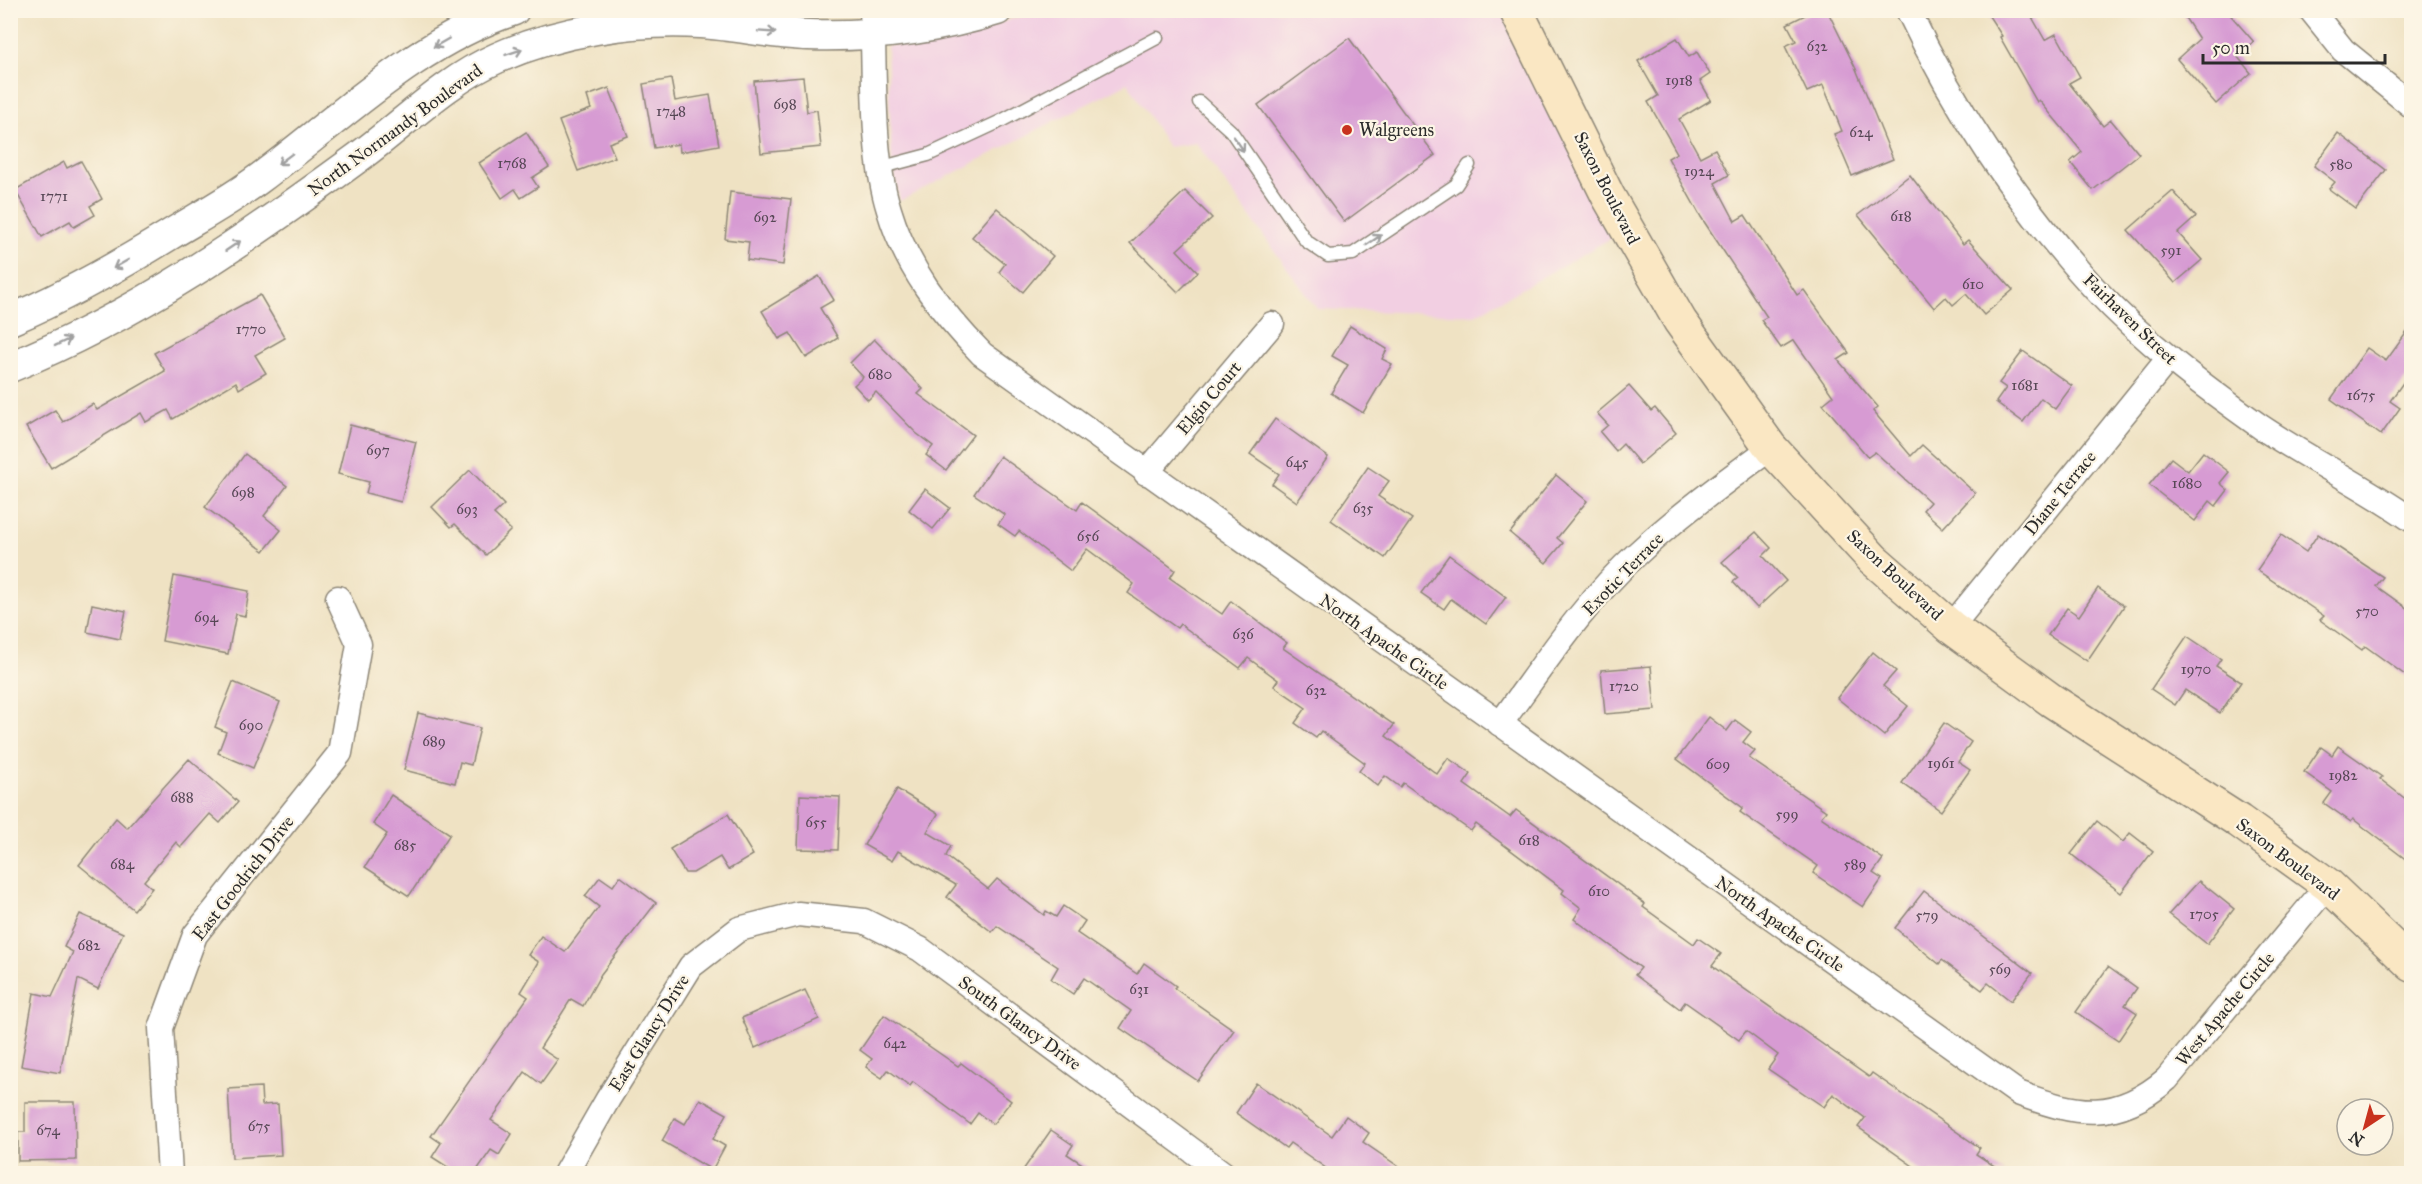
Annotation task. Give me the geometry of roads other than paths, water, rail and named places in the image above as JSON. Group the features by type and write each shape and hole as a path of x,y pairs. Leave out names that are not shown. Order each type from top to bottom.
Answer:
{"main road":[{"name":"Saxon Boulevard","path":"1516,10 1608,196 1680,321 1771,448 1873,559 1951,627 2051,700 2239,821 2328,885 2412,965"}],"street":[{"path":"10,320 57,301 202,216 257,180 427,51 458,33 514,10"},
{"name":"North Normandy Boulevard","path":"10,367 125,312 194,272 363,154 461,78 497,58 586,32 635,24 702,23 757,32 807,35 873,23 938,25 997,10"},
{"name":"Fairhaven Street","path":"1908,10 1935,69 2015,190 2094,289 2169,358 2262,428 2410,515"},
{"path":"2311,10 2343,50 2412,106"},
{"name":"North Apache Circle","path":"873,23 879,168 889,210 915,271 947,319 982,354 2019,1093 2061,1109 2106,1112"},
{"name":"Elgin Court","path":"1146,473 1272,324"},
{"name":"Diane Terrace","path":"1951,627 2169,358"},
{"name":"Exotic Terrace","path":"1500,724 1587,607 1637,554 1701,500 1771,448"},
{"name":"East Goodrich Drive","path":"170,1173 161,1028 195,935 340,753 359,644 339,598"},
{"name":"West Apache Circle","path":"2106,1112 2150,1094 2167,1079 2328,885"},
{"name":"East Glancy Drive","path":"565,1173 691,966 739,929 798,914"},
{"name":"South Glancy Drive","path":"798,914 864,921 921,950 1224,1173"}],"lane":[{"path":"879,168 928,155 989,127 1157,38"},
{"path":"1199,102 1231,131 1306,241 1328,256 1353,254 1456,185 1469,165"}],"place":[{"name":"Walgreens","path":"1347,130"}]}
